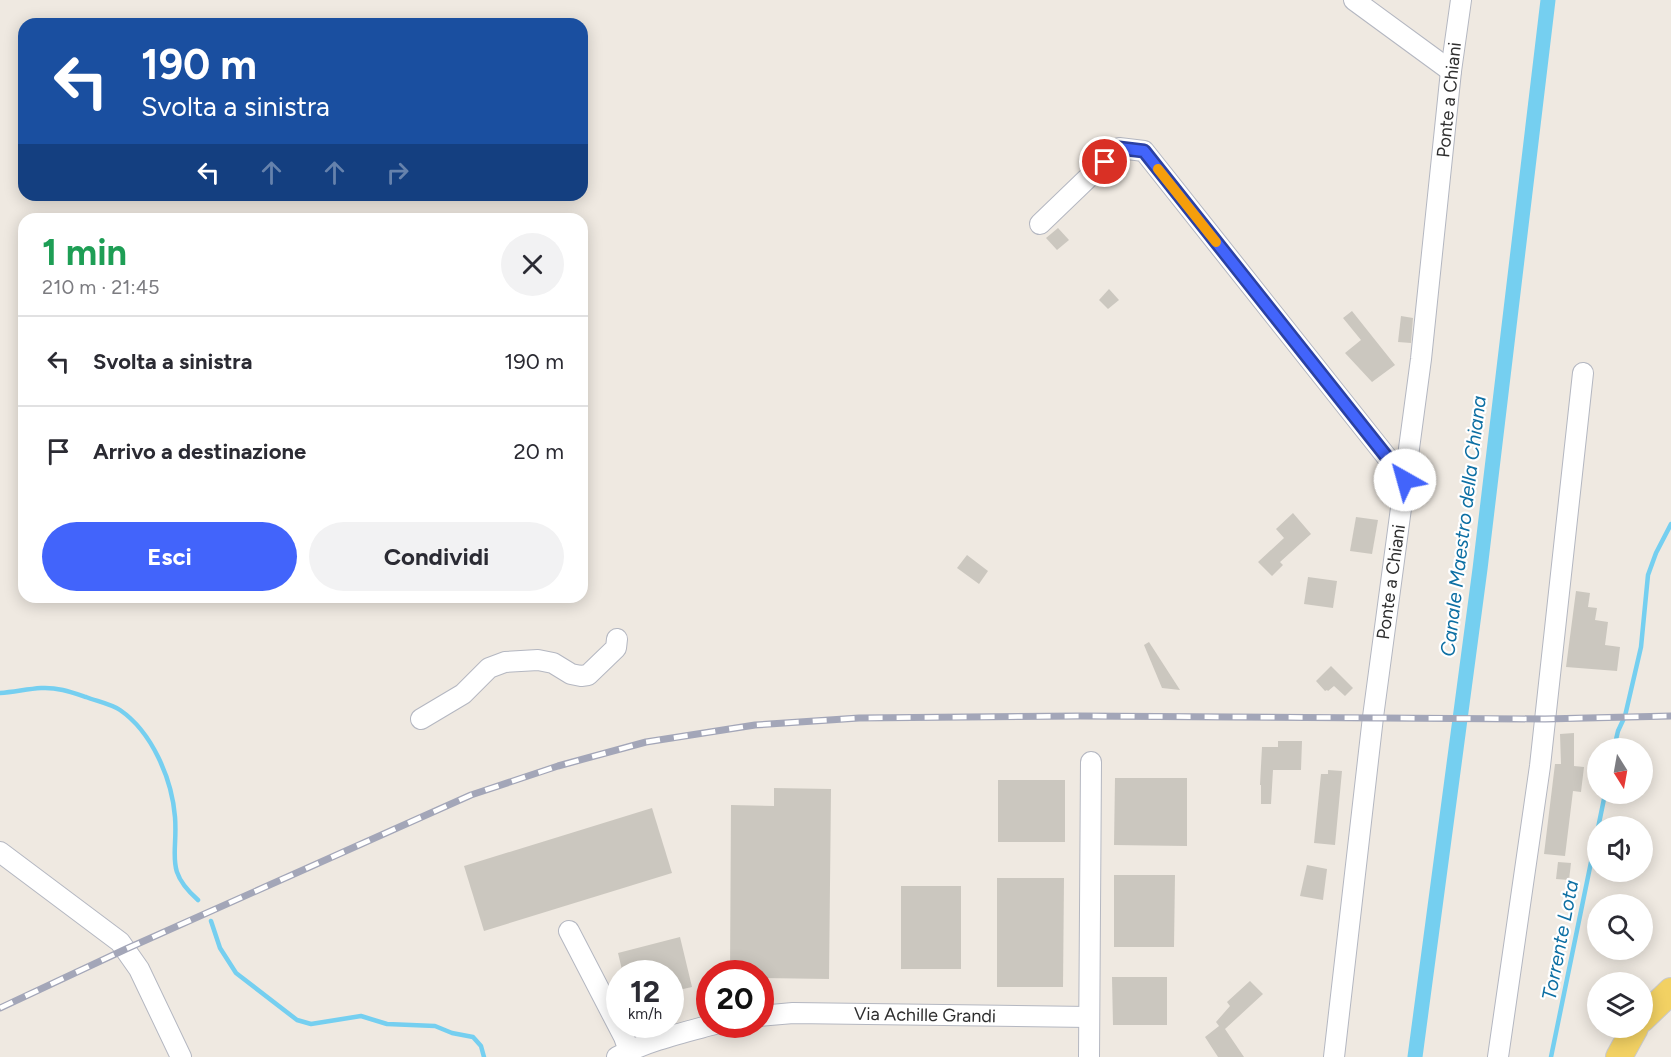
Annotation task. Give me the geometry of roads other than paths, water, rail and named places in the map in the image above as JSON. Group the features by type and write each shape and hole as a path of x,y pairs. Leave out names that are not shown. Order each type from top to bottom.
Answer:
{"main road":[{"path":"1653,1008 1671,991"},
{"path":"1619,1057 1629,1038"}],"street":[{"path":"1353,0 1451,71"},
{"name":"Ponte a Chiani","path":"1334,1057 1373,717 1421,359 1451,71 1461,0"},
{"path":"1040,224 1119,148 1144,151 1405,480"},
{"path":"1498,1057 1541,754 1583,373"},
{"path":"421,719 464,694 489,668 505,662 538,660 553,663 571,674 588,675 616,648 617,639"},
{"path":"1089,1057 1092,762"},
{"path":"0,852 120,942 139,969 182,1057"},
{"path":"569,931 624,1037 623,1054 696,1029"},
{"name":"Via Achille Grandi","path":"774,1015 793,1013 1089,1017"}],"waterway":[{"name":"Canale Maestro della Chiana","path":"1415,1057 1480,569 1548,0"},
{"name":"Torrente Lota","path":"1616,738 1625,716 1641,647 1648,575 1671,524"},
{"path":"0,693 41,688 58,689 112,706 131,719 151,744 165,772 175,817 177,871 180,880 198,900"},
{"name":"Torrente Lota","path":"1551,1057 1603,804"},
{"path":"211,921 220,948 236,973 297,1020 311,1024 361,1016 387,1024 435,1026 452,1033 473,1037 481,1046 484,1057"}],"railway":[{"path":"0,1008 126,949 471,795 558,766 646,742 755,725 859,718 1080,716 1545,719 1671,716"}]}
